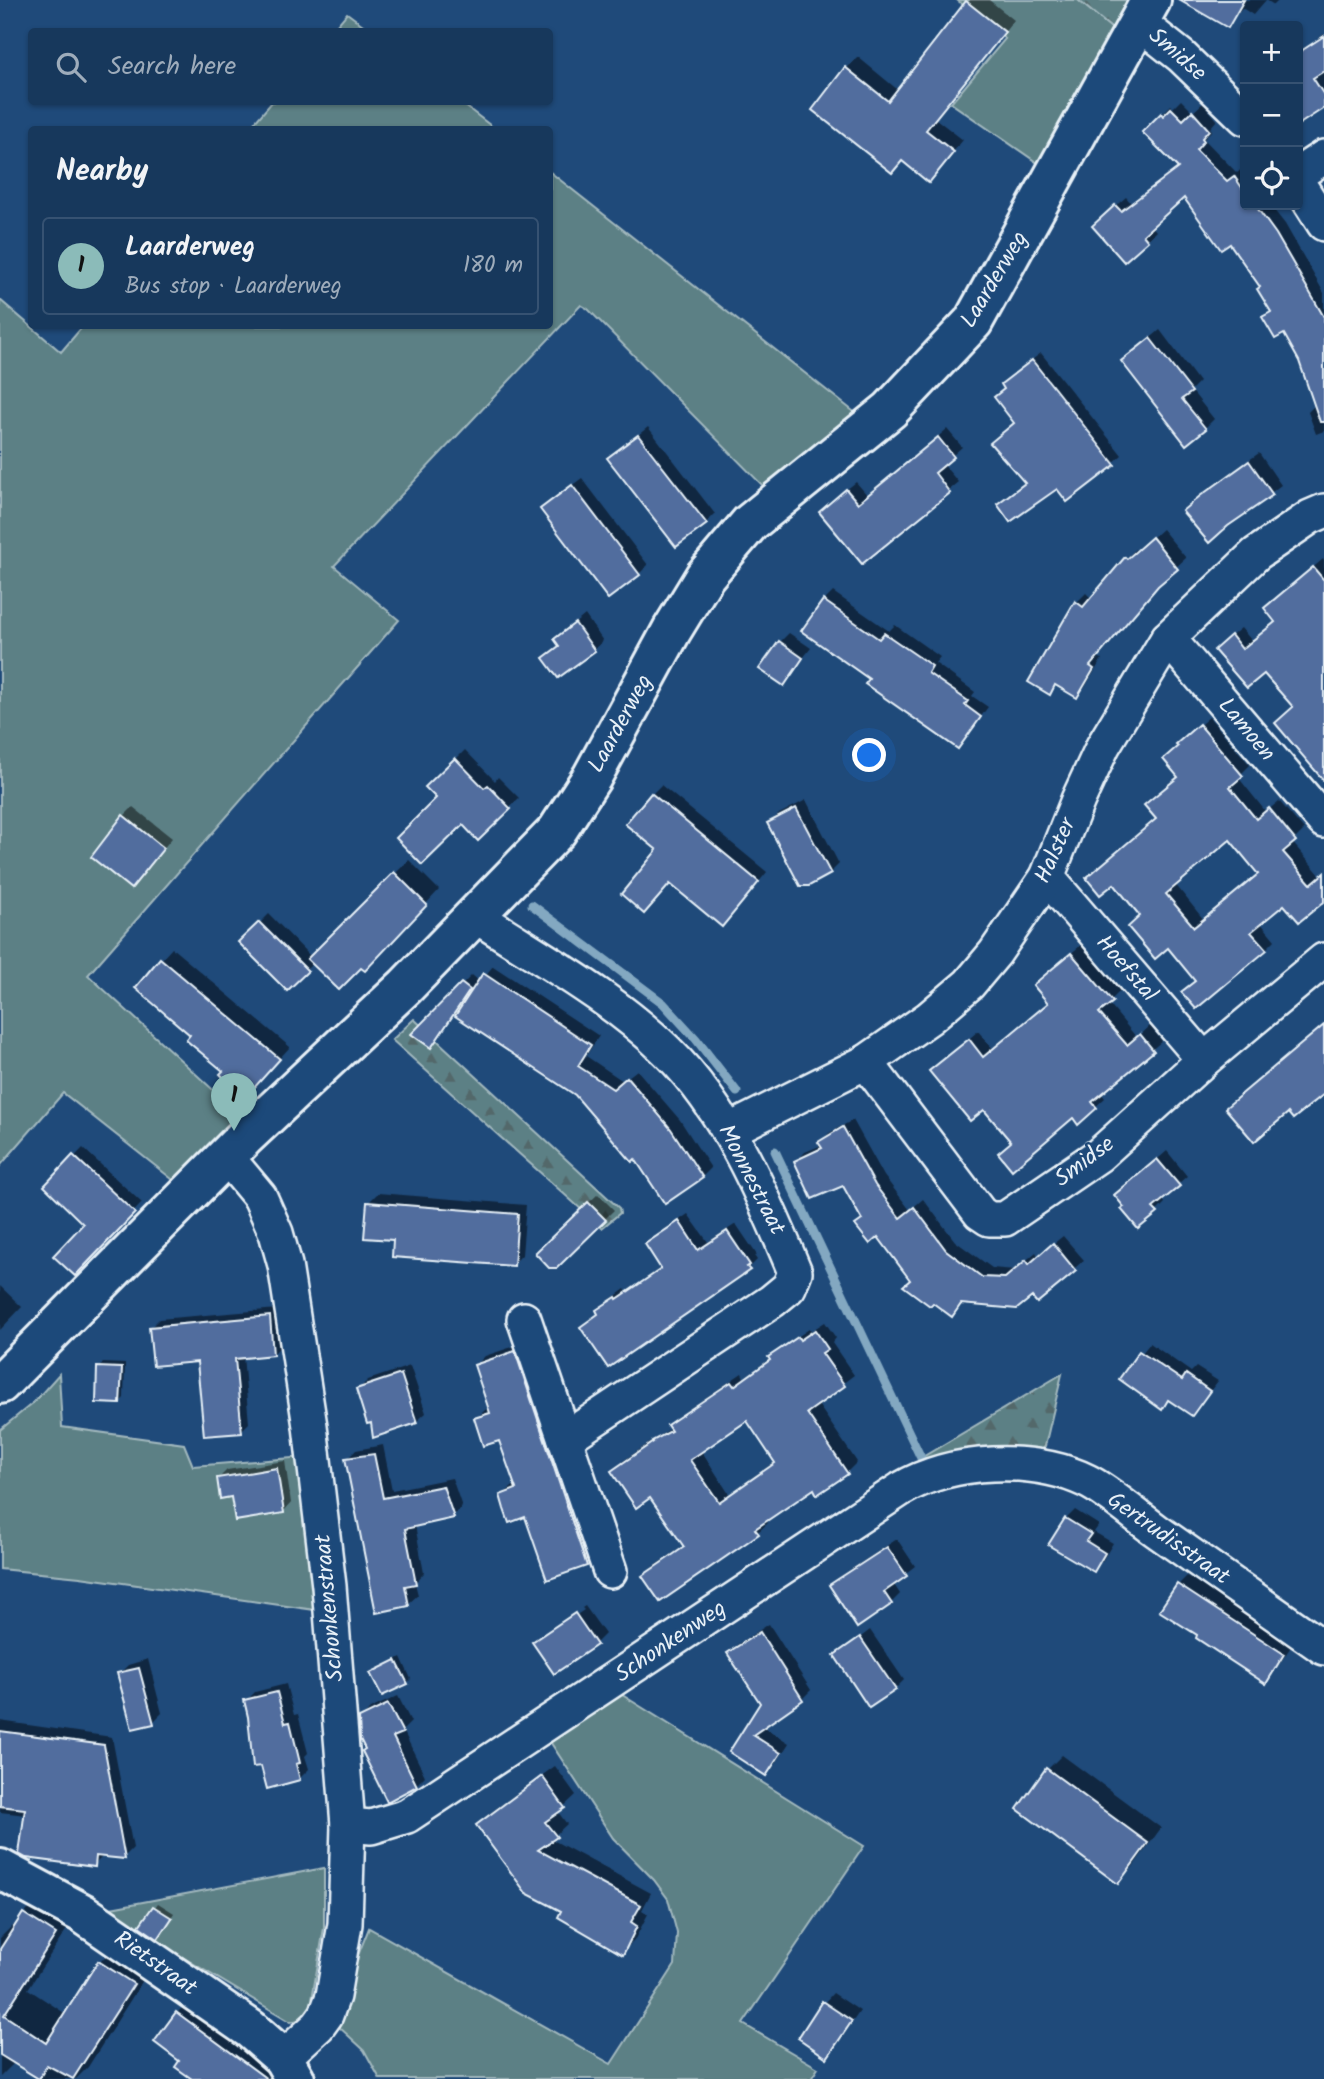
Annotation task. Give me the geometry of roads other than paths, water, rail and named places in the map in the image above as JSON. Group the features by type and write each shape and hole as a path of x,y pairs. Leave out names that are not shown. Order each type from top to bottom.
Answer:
{"street":[{"name":"Smidse","path":"1145,11 1181,57 1240,113"},
{"name":"Laarderweg","path":"0,1384 226,1156 476,916 557,831 592,777 672,630 705,576 750,523 890,410 973,322 1145,11"},
{"path":"1303,171 1324,157"},
{"path":"1303,191 1324,223"},
{"name":"Halster","path":"727,1131 866,1062 929,1018 969,984 995,953 1047,877 1078,800 1104,746 1168,638 1256,554 1310,517 1324,511"},
{"name":"Lamoen","path":"1168,638 1324,821"},
{"name":"Hoefstal","path":"1047,877 1204,1060"},
{"name":"Monnestraat","path":"476,916 615,1007 668,1052 711,1104 742,1156 795,1272 789,1287 565,1438"},
{"name":"Smidse","path":"866,1062 980,1213 989,1219 1005,1219 1099,1155 1204,1060 1324,960"},
{"name":"Schonkenstraat","path":"226,1156 260,1197 276,1233 285,1265 310,1426 329,1586 348,1825 345,1924 333,1996 326,2015 289,2068"},
{"path":"524,1319 610,1571"},
{"name":"Schonkenweg","path":"348,1825 371,1827 407,1816 906,1486 943,1472 999,1463"},
{"name":"Gertrudisstraat","path":"999,1463 1051,1470 1087,1481 1324,1648"},
{"name":"Rietstraat","path":"0,1869 82,1913 250,2029 289,2068"}],"waterway":[{"path":"532,905 663,1003 696,1039 737,1092"},
{"path":"775,1151 921,1458"}],"place":[{"name":"Laarderweg","path":"234,1131"}]}
